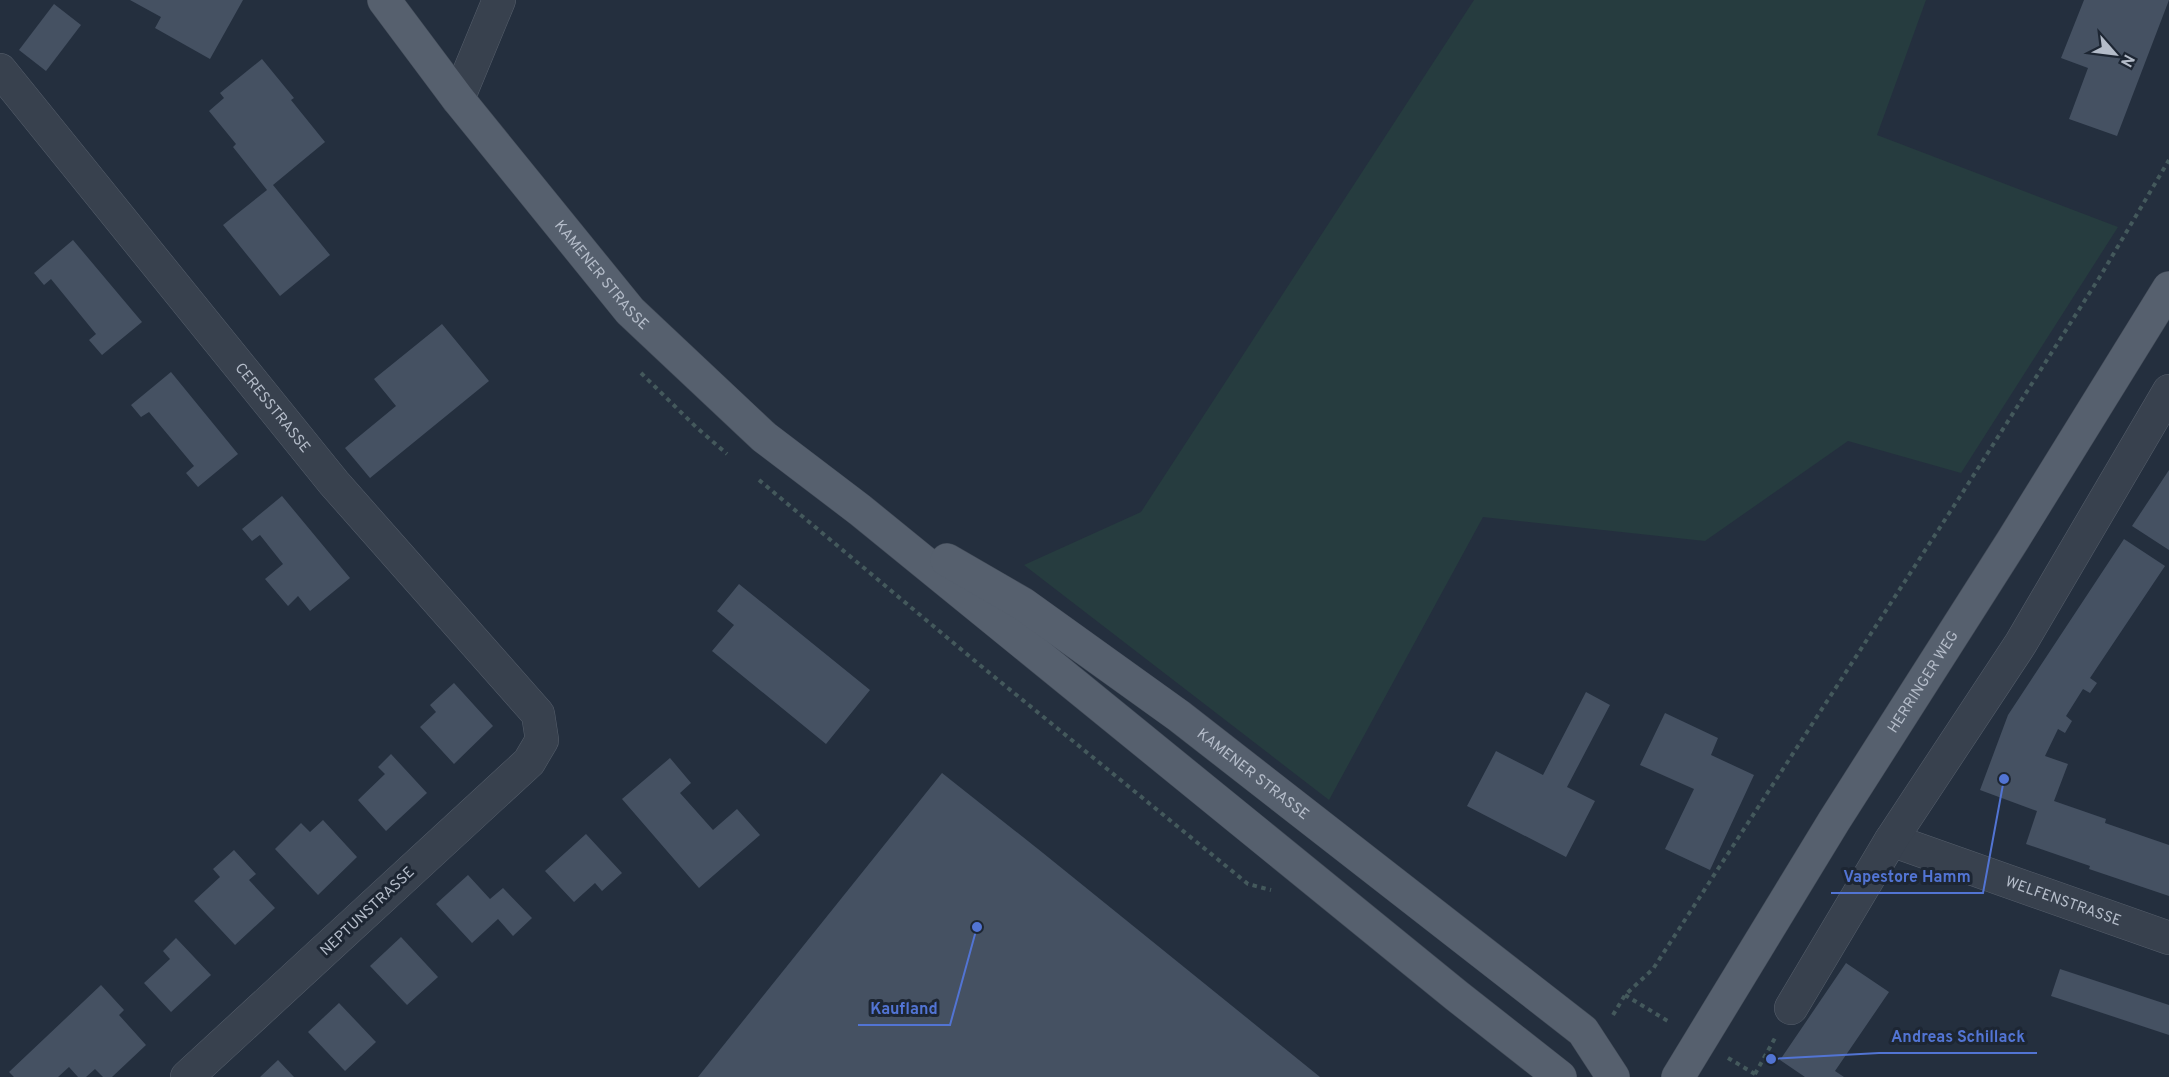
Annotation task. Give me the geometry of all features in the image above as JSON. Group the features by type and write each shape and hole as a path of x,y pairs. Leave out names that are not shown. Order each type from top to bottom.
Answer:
{"main road":[{"name":"KAMENER STRASSE","path":"384,0 458,99 630,311 764,437 860,510 1560,1077"},
{"name":"HERRINGER WEG","path":"1678,1077 1834,821 2013,540 2169,288"},
{"name":"KAMENER STRASSE","path":"860,510 1023,604 1179,716 1583,1031 1613,1077"}],"street":[{"path":"458,99 499,0"},
{"name":"CERESSTRASSE","path":"0,70 334,483 538,714 542,740"},
{"path":"1791,1008 1891,840 2021,643 2169,391"},
{"name":"NEPTUNSTRASSE","path":"187,1077 529,762 542,740"},
{"name":"WELFENSTRASSE","path":"1891,840 2169,938"}],"path":[{"path":"1625,995 1653,969 2102,275 2169,160"},
{"path":"1755,1074 1791,1008"}],"green space":[{"path":"1474,0 1926,0 1877,135 2118,227 1961,473 1848,441 1705,541 1483,517 1329,800 1024,565 1141,512"}],"building":[{"path":"130,0 243,0 210,59 155,28 161,17"},
{"path":"2084,0 2169,0 2117,136 2069,119 2088,68 2061,58"},
{"path":"54,4 81,25 46,71 19,50"},
{"path":"262,59 294,98 291,100 325,142 273,185 330,255 280,296 223,225 267,190 233,147 236,144 209,111 224,98 220,93"},
{"path":"73,240 142,322 102,355 89,340 96,334 51,279 44,285 34,273"},
{"path":"442,324 489,381 370,478 345,448 396,406 374,379"},
{"path":"171,372 238,454 198,487 186,473 194,466 149,412 141,417 131,405"},
{"path":"2169,470 2169,550 2132,526"},
{"path":"282,496 350,578 310,611 298,596 288,606 265,579 283,564 260,535 252,541 242,529"},
{"path":"2124,539 2165,566 2090,678 2097,683 2090,693 2083,689 2066,716 2072,721 2065,733 2058,729 2045,756 2068,764 2054,801 2106,819 2105,823 2169,845 2169,896 2089,869 2090,866 2026,844 2037,811 1980,790 2008,715"},
{"path":"739,584 870,690 826,744 712,651 734,625 717,611"},
{"path":"454,683 493,726 454,764 420,727 436,712 430,705"},
{"path":"1586,692 1610,705 1567,787 1595,801 1566,857 1467,806 1496,751 1543,775"},
{"path":"1665,713 1718,738 1711,755 1754,775 1710,870 1665,849 1694,789 1640,765"},
{"path":"391,754 427,793 386,831 358,800 385,774 378,767"},
{"path":"670,758 691,783 680,793 713,830 737,809 760,835 699,888 622,799"},
{"path":"942,773 1043,853 1320,1077 698,1077"},
{"path":"323,820 357,857 318,895 275,849 301,823 310,832"},
{"path":"586,834 622,873 602,891 595,883 574,902 545,871"},
{"path":"234,850 256,874 249,880 275,908 235,945 194,901 220,877 213,869"},
{"path":"468,875 490,899 503,888 532,918 513,936 498,919 472,943 436,904"},
{"path":"401,937 438,977 407,1005 370,966"},
{"path":"176,938 211,975 171,1012 144,983 170,959 163,951"},
{"path":"1846,963 1889,992 1835,1071 1844,1077 1805,1077 1780,1060"},
{"path":"2060,969 2169,1005 2169,1035 2051,996"},
{"path":"101,985 124,1010 119,1015 146,1045 112,1077 103,1077 95,1069 86,1077 78,1077 69,1067 58,1077 14,1077 9,1072"},
{"path":"339,1003 376,1042 345,1071 308,1032"},
{"path":"278,1060 294,1077 260,1077"}],"place":[{"name":"Vapestore Hamm","path":"2004,779"},
{"name":"Kaufland","path":"977,927"},
{"name":"Andreas Schillack","path":"1771,1059"}]}
